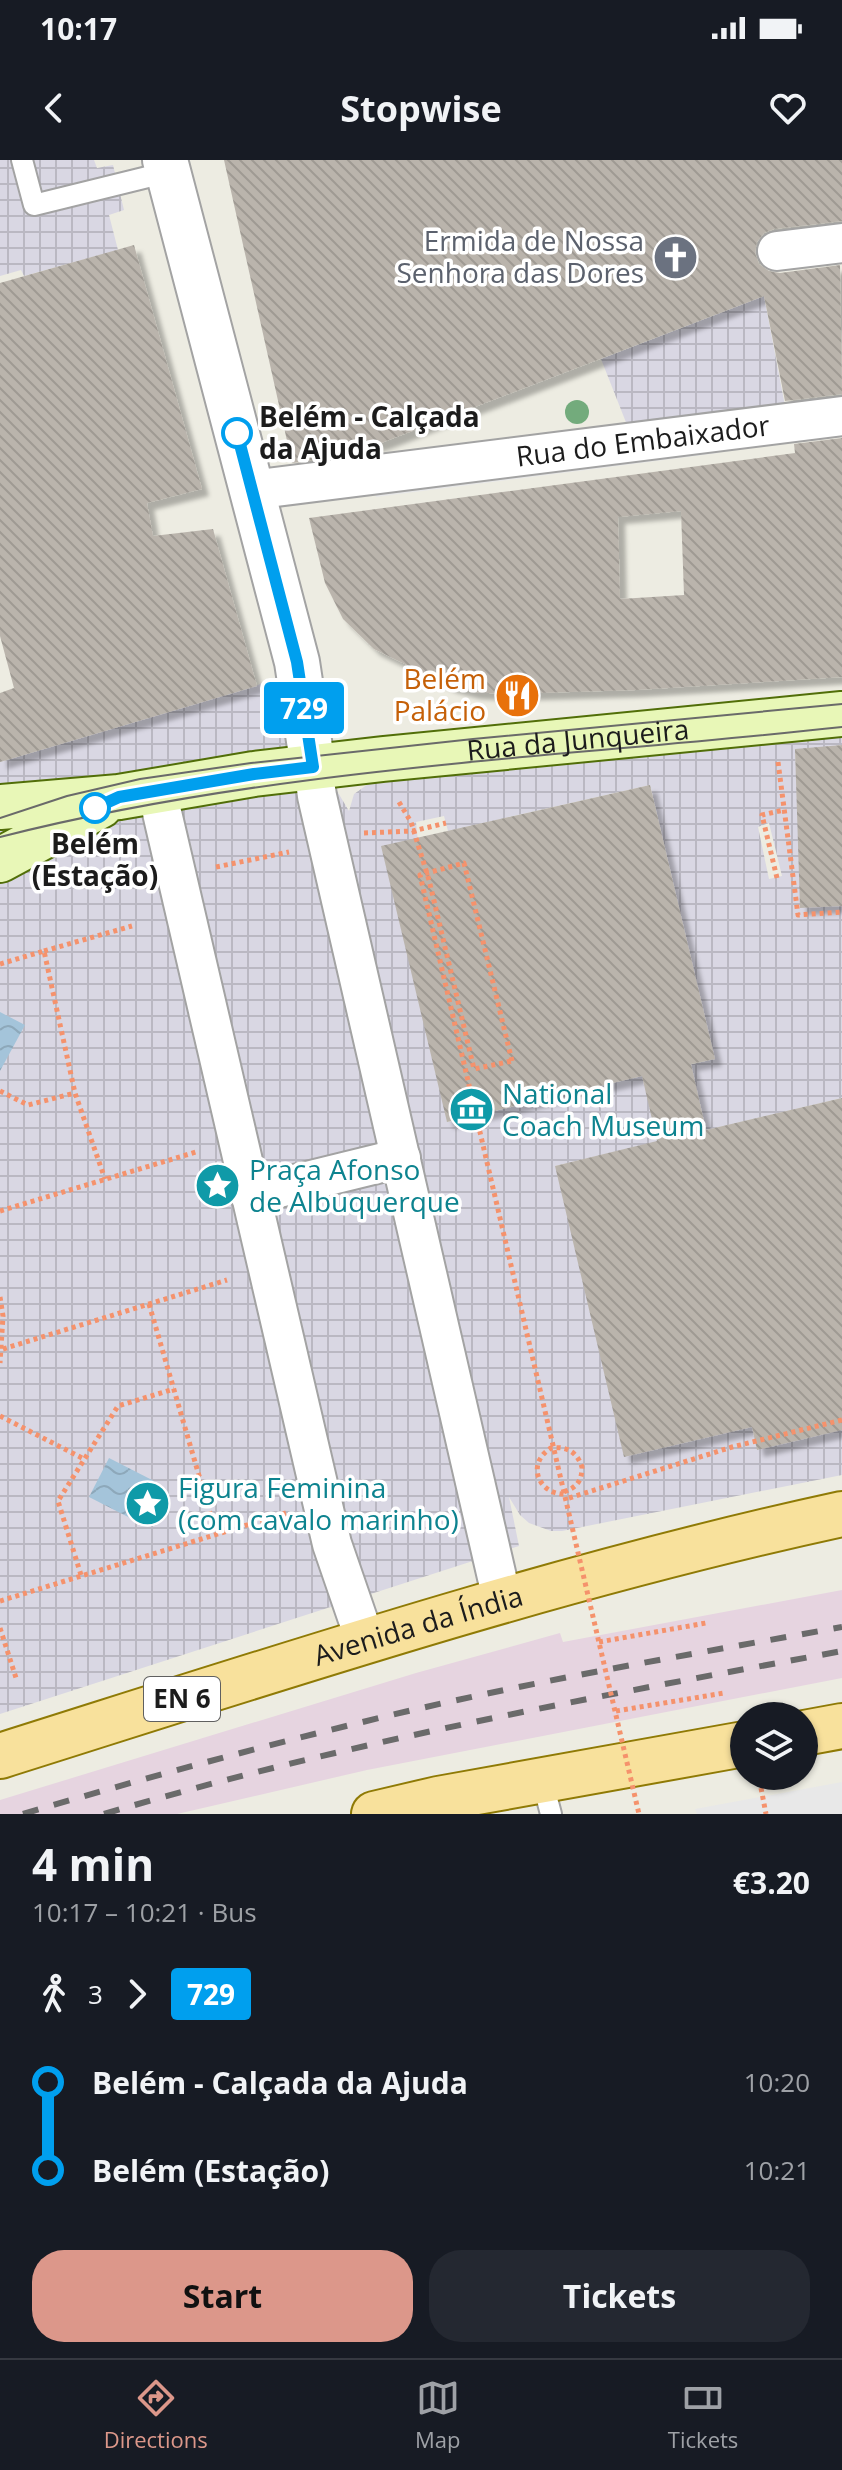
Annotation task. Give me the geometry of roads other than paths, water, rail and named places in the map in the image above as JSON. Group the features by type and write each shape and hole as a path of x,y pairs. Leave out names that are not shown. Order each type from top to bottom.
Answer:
{"main road":[{"name":"Rua da Junqueira","path":"313,767 842,714"},
{"path":"0,807 138,794 313,767"},
{"path":"0,860 72,819 138,794"},
{"name":"Avenida da Índia","path":"0,1756 502,1599 602,1571 842,1514"},
{"path":"818,1730 842,1726"},
{"path":"374,1814 438,1799 547,1797 730,1748"}],"street":[{"path":"167,166 297,662 317,796 502,1599"},
{"path":"777,251 842,243"},
{"name":"Rua do Embaixador","path":"252,490 842,416"},
{"path":"138,794 250,1195 332,1544 365,1640"},
{"path":"250,1195 401,1158"}],"lane":[{"path":"22,160 34,205 167,166"},
{"path":"0,822 47,802"}],"water":[{"path":"0,1012 25,1025 0,1071"},
{"path":"109,1458 156,1482 136,1521 89,1497"}],"tram line":[{"path":"0,818 67,796 140,779 251,763 842,704"},
{"path":"0,837 104,813 313,780 842,727"}],"railway":[{"path":"23,1814 245,1752 436,1705 610,1669 842,1627"},
{"path":"104,1814 378,1743 842,1651"}],"place":[{"name":"Ermida de Nossa Senhora das Dores","path":"675,257"},
{"name":"Belém - Calçada da Ajuda","path":"237,433"},
{"name":"Belém Palácio","path":"517,695"},
{"name":"Belém (Estação)","path":"95,808"},
{"name":"National Coach Museum","path":"471,1110"},
{"name":"Praça Afonso de Albuquerque","path":"218,1186"},
{"name":"Figura Feminina (com cavalo marinho)","path":"147,1504"}]}
